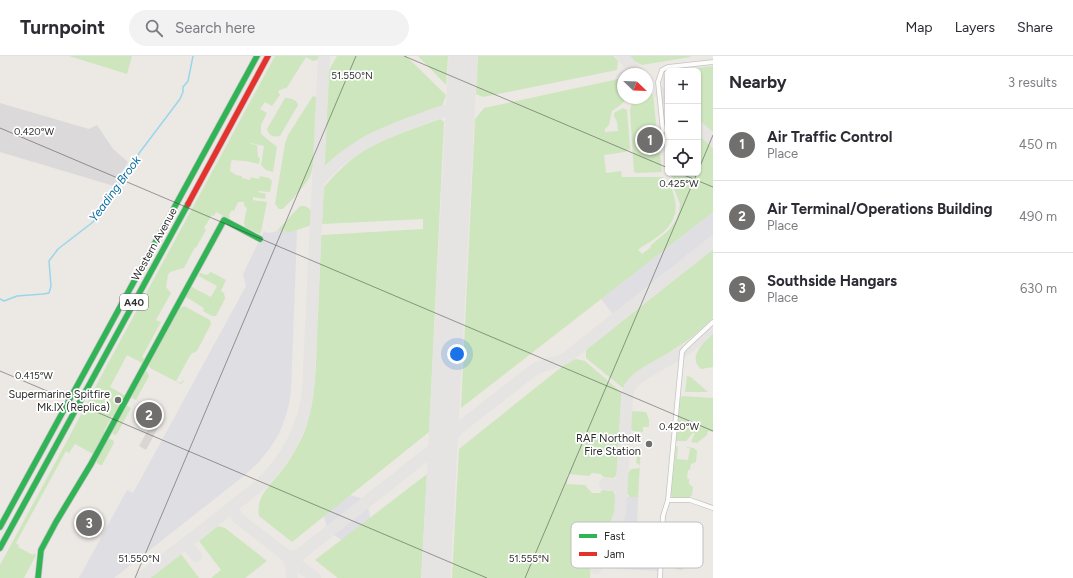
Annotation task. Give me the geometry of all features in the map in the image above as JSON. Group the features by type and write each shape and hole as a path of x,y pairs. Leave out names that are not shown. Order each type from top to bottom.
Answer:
{"main road":[{"name":"Western Avenue","path":"0,527 257,56"},
{"name":"Western Avenue","path":"0,548 268,56"},
{"path":"38,578 41,550 92,462 224,220 260,239"}],"street":[{"path":"663,131 658,82 662,70 668,67 713,62"},
{"path":"663,522 668,500 682,352 713,322"},
{"path":"668,500 690,500 713,508"},
{"path":"660,568 660,578"}],"shaded area":[{"path":"0,103 89,129 97,125 113,149 128,162 114,186 0,152"},
{"path":"713,212 713,250 620,323 601,299"},
{"path":"284,230 288,233 297,230 291,391 289,404 279,434 258,463 245,475 114,578 79,578 127,490 133,493 246,286 243,274 264,231 268,233"},
{"path":"156,422 160,424 146,450 139,446 150,426 155,426"},
{"path":"350,495 361,498 366,504 370,518 342,540 327,529 324,516"},
{"path":"616,496 638,497 637,522 611,522 615,510"},
{"path":"608,568 658,568 658,571"}],"green space":[{"path":"69,56 132,56 127,74"},
{"path":"275,56 320,56 320,59 313,61 306,57 286,89 285,88 278,91 280,95 272,106 265,102 260,109 267,113 261,125 261,134 277,147 273,172 266,170 261,165 264,146 250,143 257,145 258,157 260,158 259,164 232,160 231,162 230,171 236,175 242,176 242,178 250,180 251,177 259,179 260,176 269,178 272,181 270,192 258,191 266,194 265,199 253,197 253,200 267,202 260,234 245,227 244,222 247,208 244,206 244,202 238,202 234,211 232,210 229,215 229,219 216,212 214,216 212,215 204,228 206,230 184,268 170,272 168,275 166,287 171,293 156,320 161,322 142,357 146,360 144,364 127,355 110,387 126,396 115,417 112,416 104,431 106,433 101,443 99,442 93,454 75,444 69,453 66,451 16,543 19,545 18,547 33,555 34,553 36,555 24,578 0,578 0,565"},
{"path":"337,56 406,56 446,95 442,107 373,132 359,139 324,168 329,70"},
{"path":"418,56 448,56 446,85"},
{"path":"478,56 614,56 618,61 617,70 483,97 476,94"},
{"path":"628,56 690,56 690,57 642,65"},
{"path":"713,66 713,134 701,123 701,68 695,68"},
{"path":"617,79 617,104 622,104 612,111 609,125 605,129 605,132 618,131 614,113 623,108 627,110 630,149 625,152 604,155 606,173 621,171 622,177 663,177 667,189 671,187 676,205 673,219 665,231 638,250 642,254 651,247 650,246 669,230 676,220 680,204 673,186 672,176 701,176 701,137 713,148 713,212 461,408 475,119 484,108"},
{"path":"653,93 657,135 644,136 645,144 650,150 655,150 655,146 659,146 662,172 634,172 630,110 632,104 653,104"},
{"path":"313,96 318,98 316,151 312,171 309,178 300,190 283,209 279,209 275,204 285,144 288,135"},
{"path":"285,98 293,99 298,105 280,136 273,136 267,129"},
{"path":"440,119 444,122 429,432 292,542 259,516 259,508 263,495 282,471 298,445 304,433 311,409 316,371 321,235 423,229 423,219 322,224 324,187 344,166 368,148 394,136"},
{"path":"305,206 310,210 312,225 288,233 284,230 277,231 299,207"},
{"path":"713,249 713,318 694,336 629,379 623,388 586,358 586,350"},
{"path":"211,272 226,280 221,291 224,293 225,299 216,316 212,316 203,311 204,308 186,297 189,289 192,287 211,297 217,286 199,276 200,273 207,275"},
{"path":"184,306 210,320 211,324 197,351 191,354 176,381 181,383 183,380 184,381 181,384 150,368 149,365 178,309"},
{"path":"713,333 713,367 701,369 697,364 696,355 698,350"},
{"path":"576,359 585,361 622,393 617,474 614,478 603,477 601,474 592,473 589,476 568,474 567,484 585,485 592,493 600,493 602,490 613,491 616,499 616,508 611,522 571,522 571,568 591,568 590,578 452,578 459,449 572,360"},
{"path":"146,371 149,376 136,400 130,397 143,373"},
{"path":"687,376 691,377 708,392 685,392"},
{"path":"682,396 713,398 713,432 708,431 707,435 697,443 691,442 695,433 693,433 686,441 675,440 679,401"},
{"path":"126,405 131,408 117,434 114,435 112,432"},
{"path":"631,411 646,412 649,420 649,427 643,427 643,432 633,431 630,427"},
{"path":"107,440 113,440 114,443 102,465 100,465 97,463 97,460"},
{"path":"678,446 677,459 688,460 690,448 687,447 694,448 697,451 696,462 691,464 690,470 688,470 687,479 689,479 689,484 693,487 692,495 689,498 672,497 671,495 676,447"},
{"path":"632,447 641,448 640,467 639,464 636,463 637,455 631,455 629,452"},
{"path":"640,468 638,497 630,497 626,492 627,474 631,469"},
{"path":"427,474 421,578 338,578 315,560"},
{"path":"218,526 225,528 267,561 245,578 211,578 221,570 199,541"},
{"path":"181,554 199,578 150,578"},
{"path":"676,568 683,568 683,570 675,569"}],"waterway":[{"name":"Yeading Brook","path":"0,299 4,301 17,296 49,293 51,286 49,261 58,249 93,222 140,152 180,99 183,92 183,87 188,81 193,56"}],"taxiway":[{"path":"141,578 259,486 269,476 285,454 298,430 306,404 308,390 324,56"},
{"path":"622,56 633,68"},
{"path":"653,86 665,97"},
{"path":"318,182 327,171 349,153 373,139 400,127 448,110 456,115 460,124"},
{"path":"701,130 713,140"},
{"path":"442,468 447,446 459,428 535,369 566,358 713,242"},
{"path":"617,522 620,513 627,398 630,387 639,377 676,356 698,340 713,326"},
{"path":"436,447 442,438 444,427"},
{"path":"285,554 289,557 298,556 431,451 440,453 442,460"},
{"path":"605,484 621,486"},
{"path":"232,508 238,518 315,578"},
{"path":"186,543 196,556"},
{"path":"287,557 291,565 292,578"}],"runway":[{"path":"436,578 463,56"}],"traffic: fast":[{"path":"0,527 257,56"},
{"path":"0,548 188,204"},
{"path":"38,578 41,550 91,464 224,220 260,239"}],"traffic: jam":[{"path":"188,204 268,56"}],"place":[{"name":"Air Traffic Control","path":"650,140"},
{"name":"Supermarine Spitfire Mk.IX (Replica)","path":"118,400"},
{"name":"Air Terminal/Operations Building","path":"149,415"},
{"name":"RAF Northolt Fire Station","path":"649,444"},
{"name":"Southside Hangars","path":"89,523"}]}
